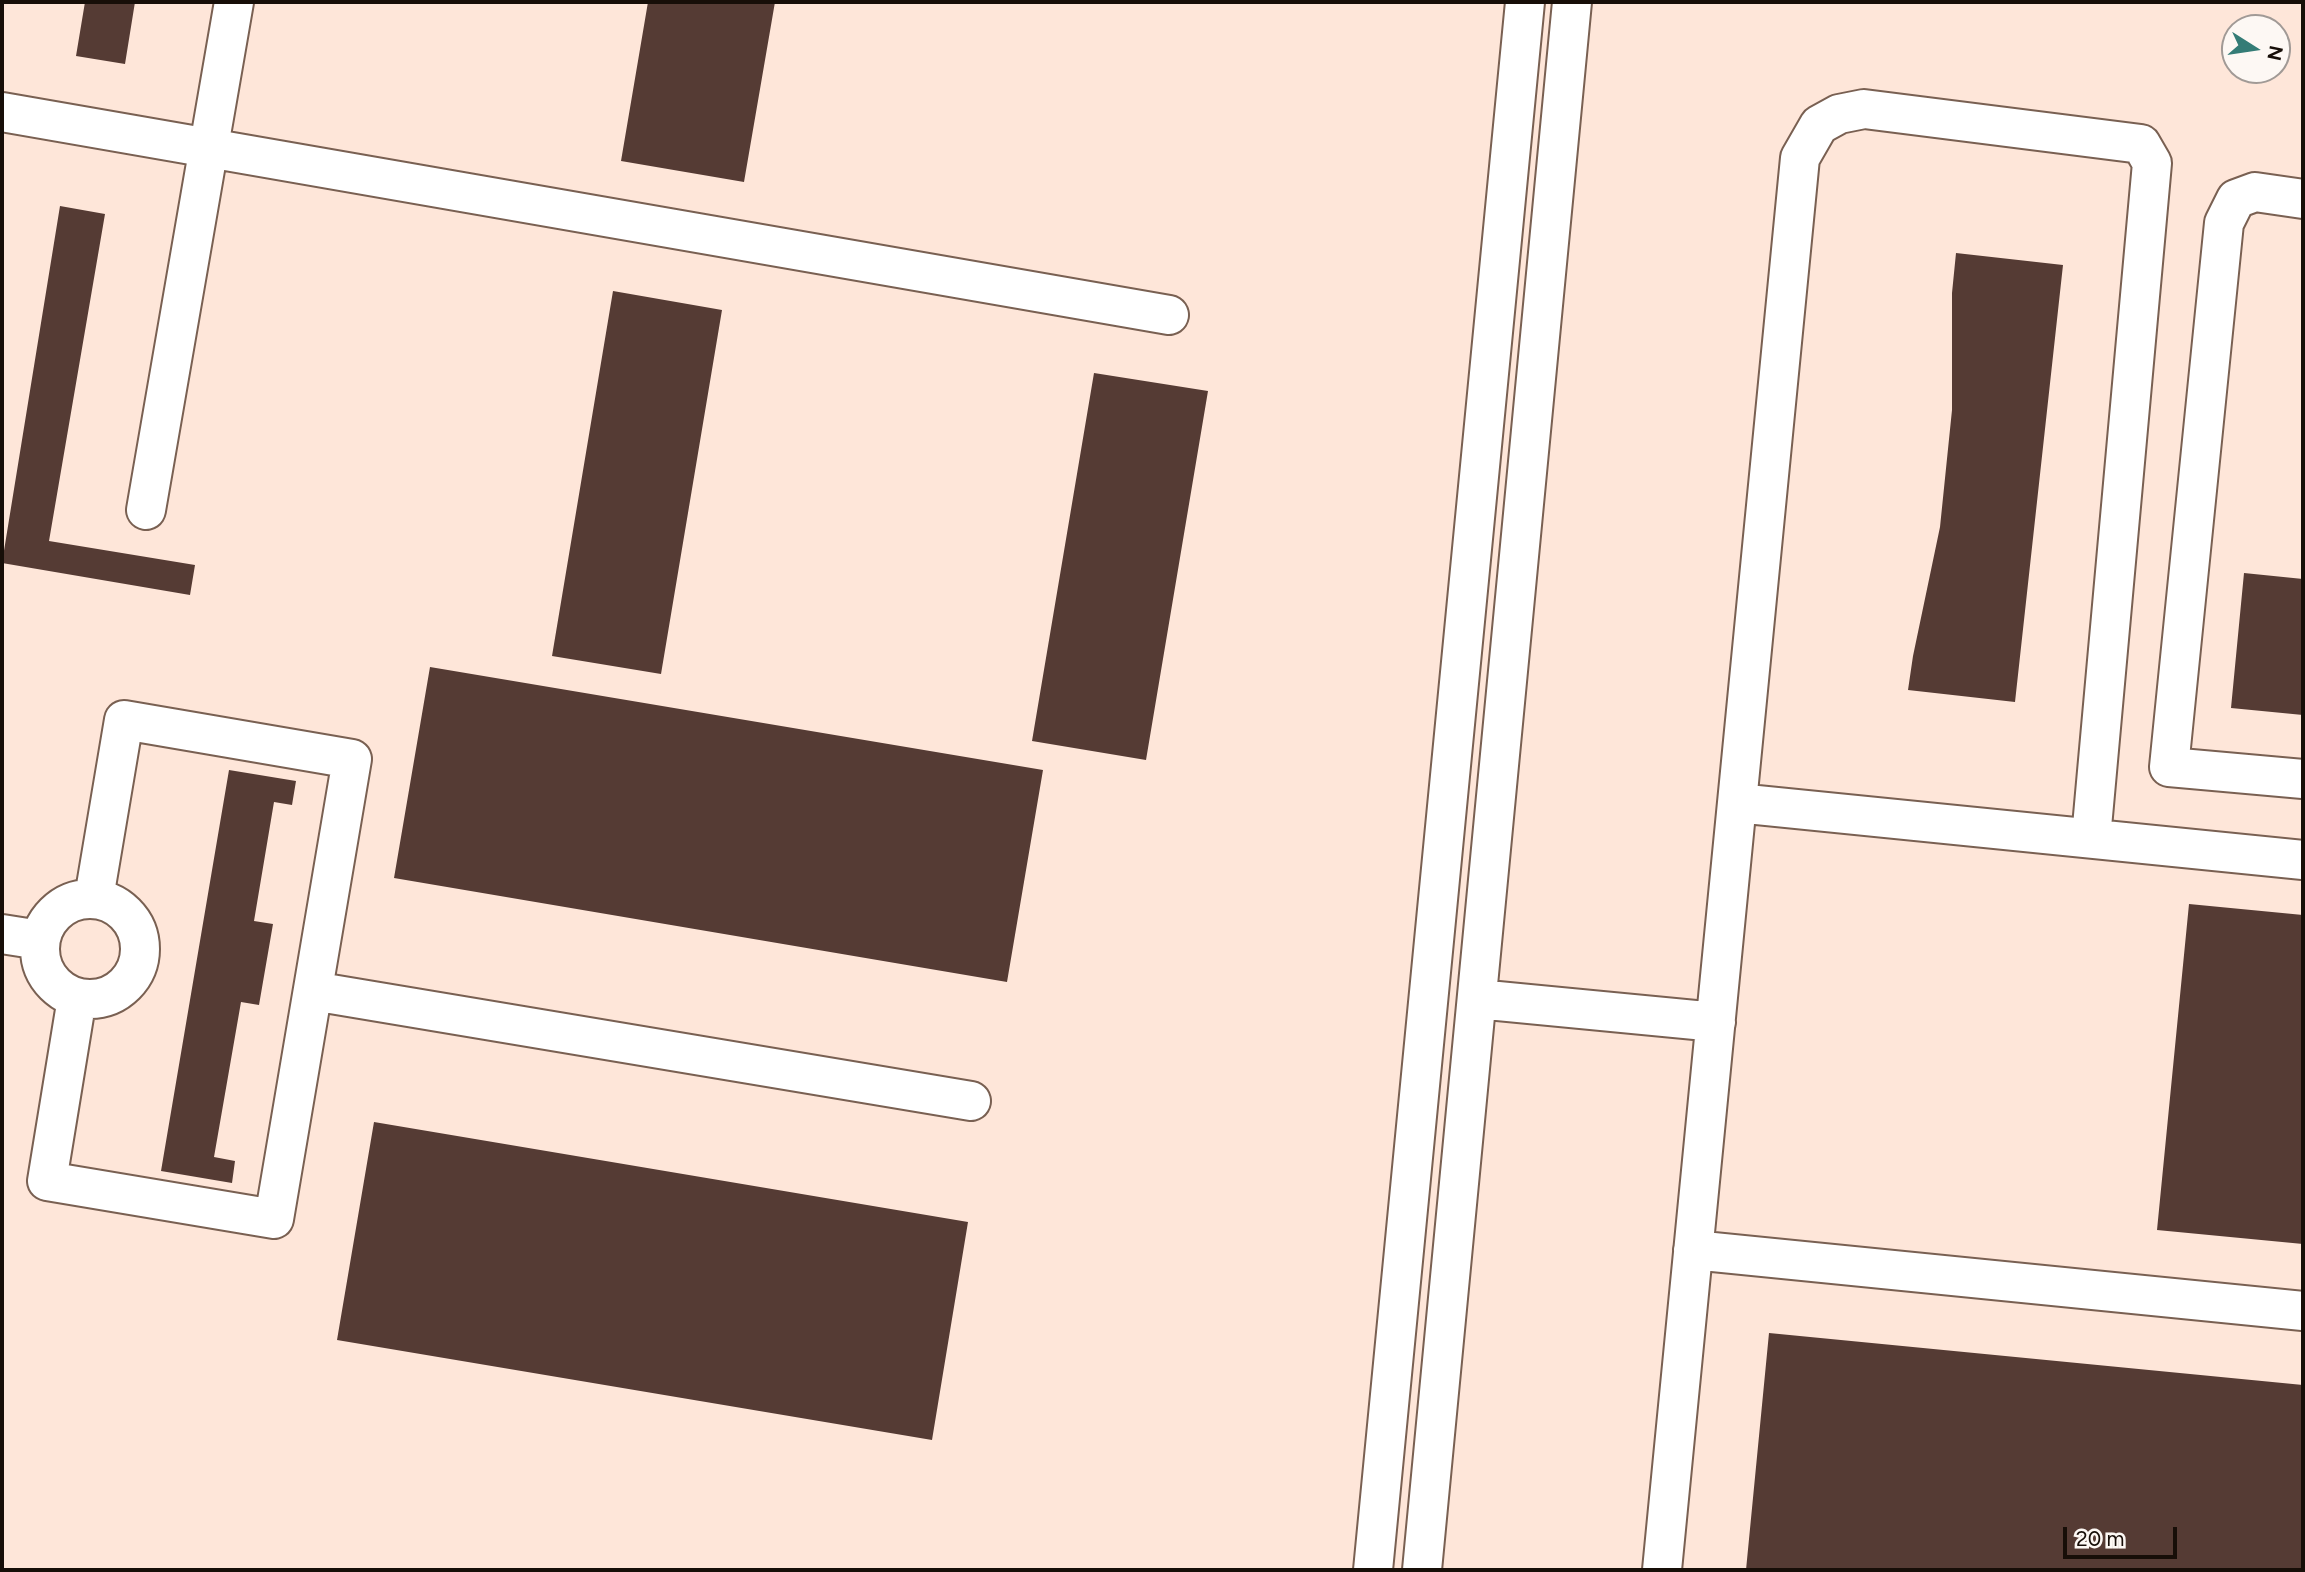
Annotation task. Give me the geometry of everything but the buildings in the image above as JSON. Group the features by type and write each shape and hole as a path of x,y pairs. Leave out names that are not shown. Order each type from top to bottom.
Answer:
{"street":[{"path":"146,510 234,2"},
{"path":"1373,1570 1525,2"},
{"path":"1422,1570 1572,2"},
{"path":"1662,1570 1800,158 1819,125 1839,114 1864,109 2141,144 2152,163 2091,838"},
{"path":"2,113 1169,315"},
{"path":"2303,199 2255,192 2236,198 2224,223 2169,767 2303,779"},
{"path":"77,998 47,1181 274,1219 352,759 124,720 94,898"},
{"path":"1737,803 2303,860"},
{"path":"94,898 110,902 124,911 134,924 140,955 135,970 125,985 111,995 94,999 77,998 60,990 48,977 40,959 40,940 47,923 59,909 75,900 94,898"},
{"path":"2,934 40,940"},
{"path":"313,990 971,1101"},
{"path":"1477,999 1716,1022"},
{"path":"1693,1250 2303,1311"}]}
